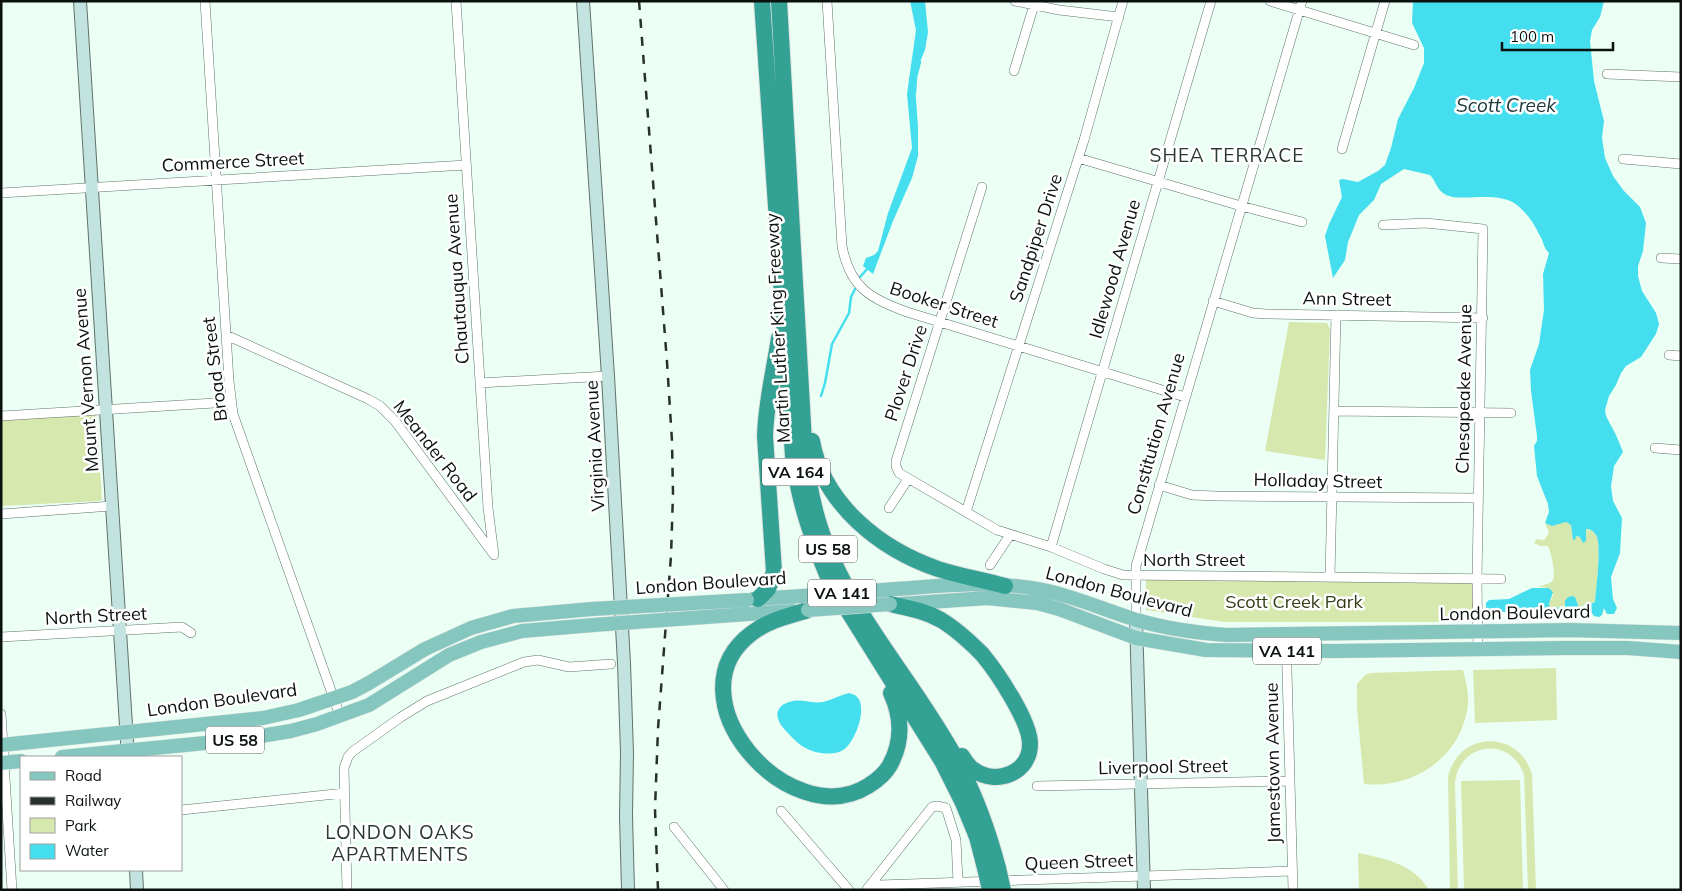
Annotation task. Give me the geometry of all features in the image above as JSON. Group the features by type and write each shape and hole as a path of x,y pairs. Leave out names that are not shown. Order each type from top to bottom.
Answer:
{"highway":[{"path":"756,1 765,45"},
{"name":"Martin Luther King Freeway","path":"762,1 793,456 802,508 818,554 830,582 864,639"},
{"name":"Martin Luther King Freeway","path":"779,1 807,469 812,496 830,556 852,598 927,712"},
{"name":"US 58","path":"753,599 768,589 774,572 765,436 767,399 780,328 782,291"},
{"path":"800,360 808,402 811,438 816,458 824,477 839,502 853,517 884,542 920,562 1005,586"},
{"name":"US 58","path":"886,597 929,613 969,642 982,655 1010,696 1024,723 1029,734 1028,754 1020,767 1008,776 999,778 981,774 968,765 927,712"},
{"path":"805,603 754,631 740,644 724,676 723,698 731,725 750,753 765,768 780,779 809,793 831,797 842,796 863,789 877,780 888,768 898,746 900,736 898,712 892,694 864,639"},
{"name":"VA 164","path":"864,639 942,762 1003,890"},
{"name":"VA 164","path":"927,712 971,788 986,825 991,868 990,890"}],"main road":[{"name":"London Boulevard","path":"886,597 952,586 1031,588 1077,598 1136,620 1158,626 1204,634 1286,635 1610,630 1681,634"},
{"name":"London Boulevard","path":"84,756 128,754 263,736 317,724 369,705 449,655 481,642 522,631 748,614 805,603 886,597 1017,600 1059,609 1136,638 1206,650 1619,648 1681,652"},
{"name":"London Boulevard","path":"2,744 263,718 299,710 334,699 369,683 425,649 471,628 492,621 519,616 592,609 753,599 805,603"},
{"path":"3,763 20,761"}],"street":[{"name":"Mount Vernon Avenue","path":"80,1 128,754"},
{"name":"Broad Street","path":"204,1 233,414 340,716"},
{"name":"Chautauqua Avenue","path":"456,1 488,508 494,555"},
{"name":"Virginia Avenue","path":"583,1 608,376 624,664 628,890"},
{"name":"Booker Street","path":"827,1 842,246 848,268 864,290 880,302 939,322 1185,397"},
{"path":"1015,1 1034,6 1119,17"},
{"name":"Sandpiper Drive","path":"966,512 1078,158 1123,1"},
{"name":"Idlewood Avenue","path":"1050,547 1211,1"},
{"path":"1270,1 1301,6 1414,45"},
{"path":"1342,149 1385,1"},
{"path":"1014,71 1034,6"},
{"name":"Constitution Avenue","path":"1144,890 1136,638 1136,566 1301,6"},
{"path":"1607,74 1681,77"},
{"path":"1078,158 1302,222"},
{"path":"1623,159 1681,164"},
{"name":"Commerce Street","path":"1,193 466,165"},
{"name":"Plover Drive","path":"908,479 898,472 896,460 982,187"},
{"name":"Chesapeake Avenue","path":"1384,225 1426,223 1483,229 1483,318 1477,579 1478,650"},
{"path":"1662,258 1681,259"},
{"name":"Ann Street","path":"1213,301 1259,314 1483,318"},
{"path":"1330,577 1336,315"},
{"name":"Meander Road","path":"226,335 380,406 396,421 494,555"},
{"path":"1669,355 1681,356"},
{"path":"480,383 608,376"},
{"path":"1,416 232,402"},
{"path":"1334,411 1511,413"},
{"path":"1655,448 1681,450"},
{"path":"889,508 908,479"},
{"name":"North Street","path":"908,479 997,530 1050,547 1123,575 1501,579"},
{"name":"Holladay Street","path":"1159,485 1192,495 1478,498"},
{"path":"1,514 112,506"},
{"path":"990,565 1010,535"},
{"name":"North Street","path":"1,637 182,628 191,633"},
{"name":"Jamestown Avenue","path":"1286,635 1293,890"},
{"path":"347,890 345,762 352,752 427,701 530,660 545,661 569,667 611,664"},
{"path":"1,714 12,890"},
{"name":"Liverpool Street","path":"1036,786 1290,781"},
{"path":"182,810 345,793"},
{"path":"867,889 932,807 937,806 946,808 956,840 958,882"},
{"path":"781,811 849,890"},
{"path":"674,827 724,890"},
{"path":"136,871 137,890"},
{"name":"Queen Street","path":"867,889 879,885 1292,871"}],"green space":[{"path":"1289,322 1327,323 1330,329 1325,460 1265,451"},
{"path":"96,412 102,499 100,501 1,506 1,418"},
{"path":"1562,522 1571,525 1573,539 1576,536 1586,540 1586,529 1594,532 1598,540 1599,556 1595,602 1579,608 1575,598 1564,606 1550,608 1549,604 1553,595 1549,588 1538,587 1553,580 1554,568 1548,546 1540,546 1534,543 1537,539 1544,540 1549,533 1545,523 1552,526"},
{"name":"Scott Creek Park","path":"1146,579 1469,583 1475,587 1474,619 1468,622 1224,622 1146,610"},
{"path":"1556,668 1557,720 1475,723 1473,670"},
{"path":"1463,670 1468,691 1468,708 1459,735 1450,748 1427,770 1412,777 1397,782 1364,784 1357,709 1357,684 1365,675 1370,673"},
{"path":"1489,741 1510,746 1516,750 1525,760 1532,774 1536,890 1528,890 1524,775 1517,762 1508,754 1497,749 1486,749 1475,752 1465,759 1458,770 1455,784 1458,890 1450,890 1448,776 1454,762 1462,751 1474,744"},
{"path":"1520,780 1523,890 1464,890 1461,781"},
{"path":"1358,853 1389,860 1408,869 1423,881 1429,890 1359,890"}],"water":[{"path":"910,1 925,1 928,32 925,50 917,69 915,83 918,156 912,178 873,274 863,266 866,258 878,251 888,213 912,148 907,94 916,30"},
{"name":"Scott Creek","path":"1413,1 1604,1 1600,17 1592,30 1590,41 1594,81 1604,121 1602,138 1605,158 1613,176 1624,191 1640,207 1646,223 1638,276 1642,291 1656,313 1659,324 1656,334 1641,357 1626,366 1621,373 1609,396 1605,410 1623,452 1614,466 1611,486 1613,501 1622,518 1620,553 1611,577 1613,599 1617,608 1614,614 1607,614 1604,608 1602,615 1599,617 1594,616 1588,608 1585,609 1584,616 1578,616 1570,611 1491,612 1486,609 1486,603 1489,600 1509,599 1532,588 1549,588 1553,592 1549,604 1550,608 1565,607 1565,601 1568,597 1572,596 1575,597 1579,608 1595,602 1599,556 1596,535 1592,530 1586,529 1586,541 1583,543 1580,537 1576,536 1575,540 1573,540 1571,525 1566,522 1552,526 1545,523 1549,512 1548,504 1537,476 1534,446 1537,436 1530,370 1539,344 1544,310 1543,274 1549,253 1535,226 1526,214 1514,203 1505,199 1496,197 1449,196 1441,191 1430,175 1404,169 1381,184 1374,200 1359,215 1348,242 1345,260 1333,278 1325,236 1342,197 1339,180 1358,182 1385,165 1398,119 1424,63 1424,48 1412,23"},
{"path":"849,693 855,695 860,701 861,716 852,740 841,751 824,753 806,748 793,739 779,722 779,709 786,703 793,701 823,702"}],"waterway":[{"path":"915,93 916,77 920,62"},
{"path":"860,277 868,268"},
{"path":"821,396 832,344 849,313 851,297 855,289"}],"railway":[{"path":"639,1 672,441 671,556 658,729 655,809 658,890"}],"district":[{"name":"SHEA TERRACE","path":"1227,155"},
{"name":"LONDON OAKS APARTMENTS","path":"400,843"}]}
